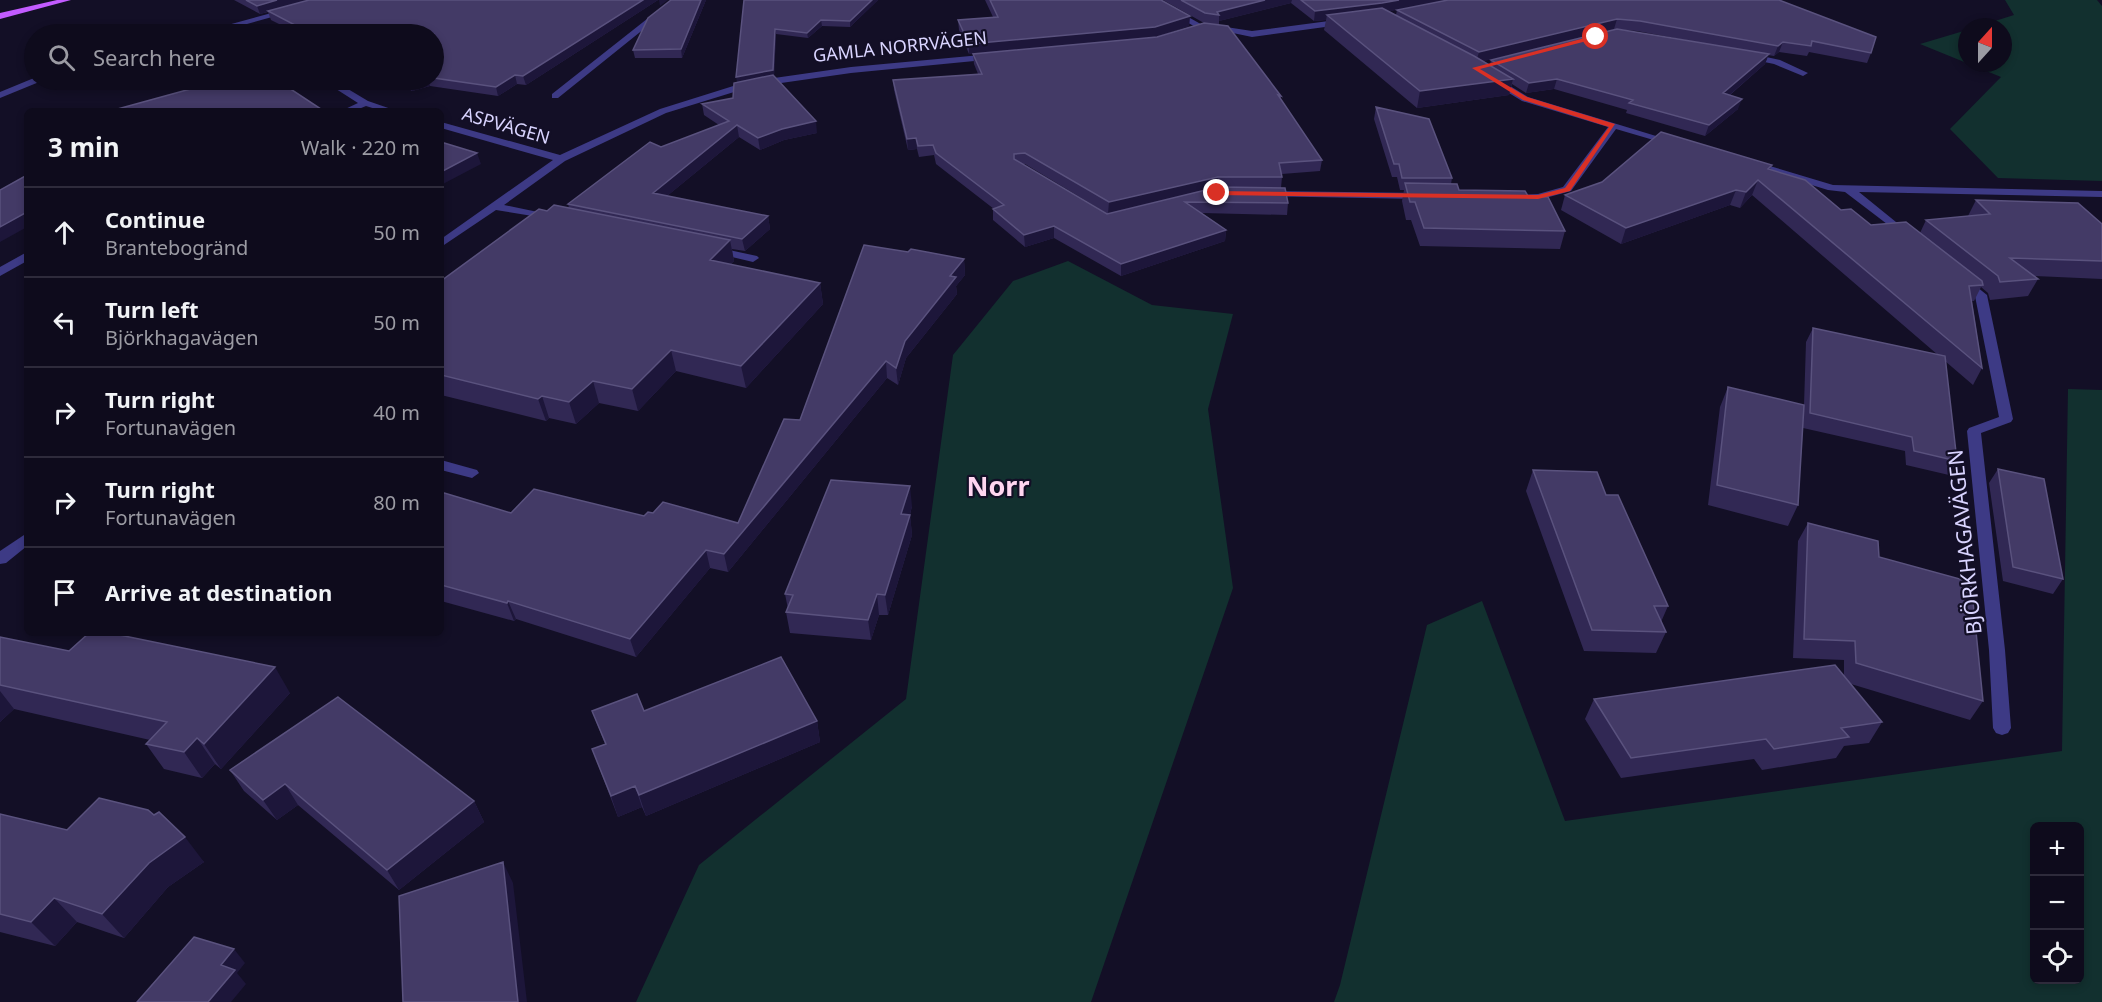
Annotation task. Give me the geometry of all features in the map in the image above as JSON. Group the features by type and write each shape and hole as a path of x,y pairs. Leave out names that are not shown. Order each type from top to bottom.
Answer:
{"main road":[{"path":"0,16 67,0"}],"street":[{"path":"236,24 329,0"},
{"path":"555,96 676,0"},
{"path":"1152,0 1202,27 1252,34 1358,21"},
{"path":"1186,31 1202,27"},
{"path":"1742,55 1777,62 1803,73"},
{"name":"GAMLA NORRVÄGEN","path":"444,242 561,159 663,111 746,85 851,70 1003,56"},
{"path":"1485,74 1525,99 1680,144"},
{"path":"0,95 24,86"},
{"path":"344,90 365,103 382,108"},
{"path":"353,108 365,103"},
{"name":"ASPVÄGEN","path":"444,126 561,159"},
{"path":"1504,197 1538,197 1567,189 1613,126"},
{"path":"1748,162 1832,188 2102,194"},
{"path":"1847,188 1919,245"},
{"path":"1252,194 1435,196"},
{"path":"494,206 562,220"},
{"path":"708,249 753,258"},
{"path":"0,272 24,258"},
{"name":"BJÖRKHAGAVÄGEN","path":"1954,273 1981,295 2006,419 1974,431 1997,650 2002,728"},
{"path":"444,466 472,473"},
{"path":"0,559 24,540"}],"green space":[{"path":"2005,0 2097,0 2102,6 2102,181 1998,178 1950,129 2001,77 1989,72 2012,72 2012,18 2004,18 2014,15"},
{"path":"1958,33 1958,59 1920,44"},
{"path":"1068,261 1152,305 1233,314 1208,409 1233,588 1091,1002 636,1002 699,865 906,699 953,355 1013,281"},
{"path":"2068,389 2102,390 2102,1002 1334,1002 1427,625 1482,601 1565,821 2062,751"}],"building":[{"path":"246,0 277,0 257,6"},
{"path":"309,0 643,0 523,76 515,75 496,87 444,79 444,24 293,24 268,11"},
{"path":"671,0 701,0 681,49 633,50 648,18"},
{"path":"744,0 872,0 850,21 821,20 807,33 775,29 773,70 736,77"},
{"path":"990,0 1161,0 1190,16 1155,27 969,44 958,20 998,17"},
{"path":"1181,0 1265,0 1217,12 1219,15 1205,13"},
{"path":"1301,0 1399,0 1315,11"},
{"path":"1448,0 1779,0 1876,37 1871,53 1812,41 1811,46 1783,42 1778,46 1640,21 1617,19 1479,52 1397,10"},
{"path":"1382,8 1513,79 1420,91 1327,15"},
{"path":"1204,23 1228,26 1281,96 1278,95 1322,160 1279,163 1282,177 1218,177 1109,202 1025,153 1014,154 1014,159 1107,214 1218,187 1285,188 1288,203 1185,202 1226,230 1121,264 1054,226 1024,235 993,209 1004,205 936,153 933,145 918,146 916,138 907,139 893,80 982,74 973,54 1157,37"},
{"path":"1617,29 1769,54 1723,93 1742,99 1709,125 1629,103 1633,100 1557,79 1529,83 1491,60"},
{"path":"773,75 816,121 782,129 758,138 737,125 653,193 768,216 742,239 568,204 650,142 661,147 729,121 702,104 733,98 734,83"},
{"path":"187,90 292,90 319,108 121,108"},
{"path":"1376,107 1429,119 1452,178 1402,178 1399,164 1394,164"},
{"path":"1661,132 1772,165 1768,169 1805,180 1841,210 1851,209 1871,225 1906,222 1982,281 1983,285 1969,286 1982,368 1758,180 1746,192 1736,190 1626,228 1565,195 1602,182"},
{"path":"444,143 477,153 444,170"},
{"path":"24,177 24,214 0,227 0,190"},
{"path":"1405,183 1457,184 1459,190 1525,191 1528,196 1548,197 1565,231 1424,228 1415,202 1410,202"},
{"path":"1976,200 2078,203 2102,224 2102,261 2010,258 2038,279 2000,282 1998,276 1926,220 1990,214"},
{"path":"554,205 730,240 710,260 820,283 741,366 671,350 632,389 593,381 569,402 542,396 538,399 444,376 444,279 539,209 547,211"},
{"path":"864,245 908,252 911,249 964,259 950,276 956,277 905,341 896,368 886,361 724,554 706,550 630,639 508,601 507,603 444,586 444,493 511,513 534,489 644,516 648,512 653,513 663,502 738,523 784,419 800,420"},
{"path":"1813,328 1945,356 1957,461 1914,451 1912,437 1810,413"},
{"path":"1728,387 1804,405 1798,505 1717,485"},
{"path":"1998,469 2044,479 2063,579 2013,567"},
{"path":"1533,470 1597,472 1606,495 1618,495 1668,606 1654,606 1666,632 1592,630"},
{"path":"831,480 910,486 901,514 910,515 885,595 877,594 868,620 786,612 793,595 785,594"},
{"path":"1808,523 1878,541 1879,557 1971,582 1983,701 1856,663 1855,641 1804,639"},
{"path":"86,636 125,636 275,667 204,744 197,738 184,752 146,744 167,722 0,685 0,637 69,651"},
{"path":"781,657 817,721 639,795 635,786 611,796 592,749 606,744 592,711 637,694 644,711"},
{"path":"1835,665 1882,722 1841,728 1849,737 1774,749 1766,739 1631,758 1594,699"},
{"path":"338,697 474,801 387,870 285,784 263,800 230,770"},
{"path":"99,798 148,810 154,815 159,812 185,837 149,863 102,914 54,898 31,922 0,914 0,814 67,830"},
{"path":"503,862 518,1002 403,1002 399,896"},
{"path":"194,937 234,949 221,965 235,970 208,1002 137,1002"}],"district":[{"name":"Norr","path":"998,487"}],"route":[{"path":"1217,193 1538,197 1567,189 1613,126 1525,99 1475,68 1596,37"}]}
